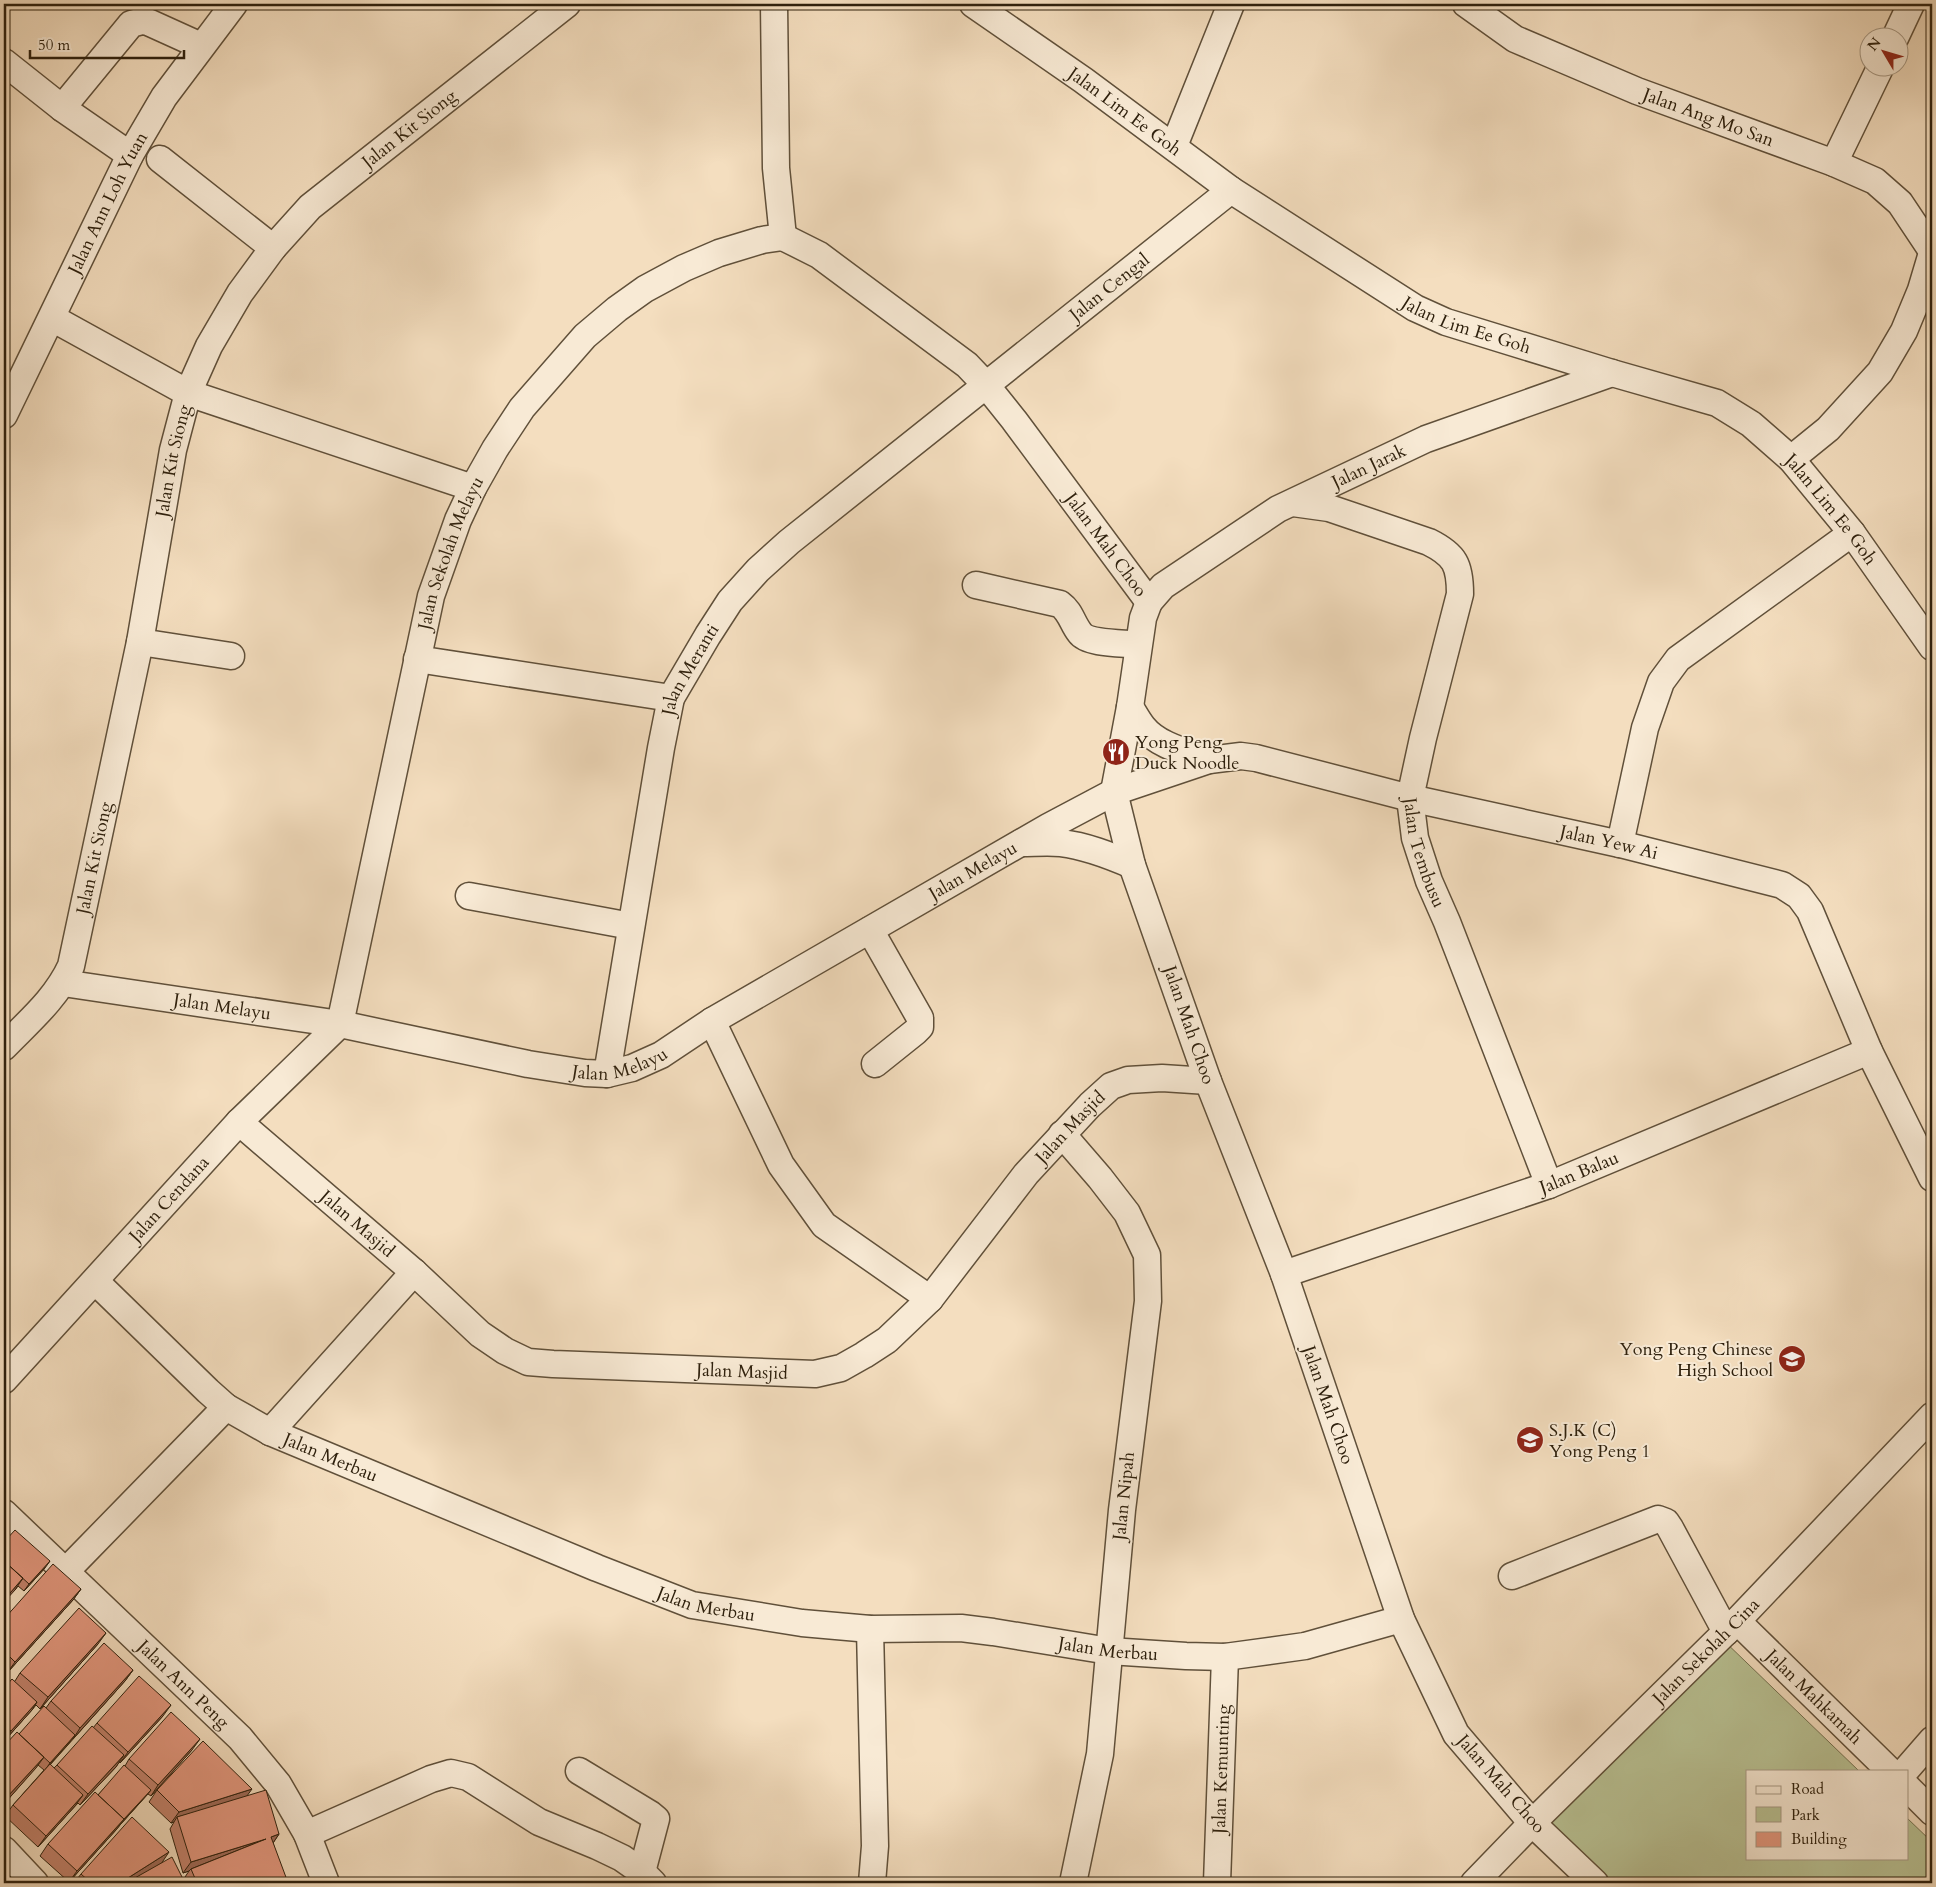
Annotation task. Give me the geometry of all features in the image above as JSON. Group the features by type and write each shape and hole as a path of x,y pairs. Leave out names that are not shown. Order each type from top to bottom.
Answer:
{"street":[{"name":"Jalan Ann Loh Yuan","path":"4,415 130,155 164,97 200,46 234,4"},
{"name":"Jalan Kit Siong","path":"4,1047 48,1002 63,983 71,966 140,642 173,450 188,393 209,346 240,292 273,248 310,207 567,4"},
{"path":"774,4 776,168 783,237"},
{"name":"Jalan Lim Ee Goh","path":"972,4 1083,80 1231,190 1415,308 1446,322 1717,403 1751,424 1791,459 1852,533 1932,647"},
{"path":"1174,146 1231,4"},
{"name":"Jalan Ang Mo San","path":"1466,4 1515,39 1637,91 1834,163 1875,181 1900,204 1932,252"},
{"path":"1900,28 1911,4"},
{"path":"62,108 131,24 136,21 148,22 200,46"},
{"path":"4,62 62,108 130,155"},
{"path":"1834,163 1875,78"},
{"path":"160,158 273,248"},
{"name":"Jalan Cengal","path":"986,384 1231,190"},
{"name":"Jalan Mah Choo","path":"783,237 819,255 967,365 986,384 1149,602 1143,618 1138,644 1130,707 1114,792 1132,865 1208,1081 1284,1274 1401,1619 1456,1734 1532,1823 1595,1883"},
{"name":"Jalan Sekolah Melayu","path":"340,1024 431,596 458,520 495,448 522,408 585,336 617,309 645,289 684,268 741,246 783,237"},
{"path":"1791,459 1828,429 1880,372 1904,331 1921,290 1932,252"},
{"path":"52,318 188,393 473,488"},
{"name":"Jalan Jarak","path":"1149,602 1163,586 1278,509 1426,440 1612,373"},
{"name":"Jalan Meranti","path":"607,1074 671,698 730,601 758,570 789,542 986,384"},
{"name":"Jalan Tembusu","path":"1292,503 1329,508 1429,542 1444,549 1455,562 1460,576 1460,594 1423,738 1410,798 1415,838 1429,881 1549,1185"},
{"path":"1620,844 1645,728 1661,682 1678,659 1852,533"},
{"path":"976,585 1060,604 1068,610 1081,635 1090,640 1138,644"},
{"path":"140,642 230,656"},
{"path":"417,658 671,698"},
{"path":"1130,707 1143,727 1156,739 1209,760"},
{"name":"Jalan Yew Ai","path":"1114,792 1209,760 1241,756 1256,758 1410,798 1620,844 1782,885 1799,896 1810,911 1869,1051 1932,1178"},
{"name":"Jalan Melayu","path":"63,983 340,1024 528,1064 585,1073 607,1074 632,1068 661,1054 712,1021 1021,843 1114,792"},
{"path":"1021,843 1059,843 1088,848 1132,865"},
{"path":"470,896 631,926"},
{"path":"870,930 920,1018 920,1027 875,1064"},
{"path":"712,1021 780,1165 824,1225 930,1299"},
{"name":"Jalan Cendana","path":"4,1380 239,1122 340,1024"},
{"name":"Jalan Balau","path":"1284,1274 1549,1185 1869,1051"},
{"name":"Jalan Masjid","path":"239,1122 414,1272 480,1334 505,1351 528,1362 815,1374 840,1368 887,1340 930,1299 1026,1174 1090,1105 1111,1086 1128,1080 1162,1078 1208,1081"},
{"name":"Jalan Nipah","path":"1062,1134 1127,1213 1147,1255 1148,1301 1122,1510 1100,1754 1073,1883"},
{"path":"270,1432 414,1272"},
{"name":"Jalan Merbau","path":"95,1280 208,1391 226,1406 270,1432 597,1568 692,1605 802,1623 870,1629 962,1628 1109,1651 1186,1656 1225,1656 1305,1646 1401,1619"},
{"path":"66,1571 226,1406"},
{"name":"Jalan Sekolah Cina","path":"1474,1883 1532,1823 1731,1627 1932,1416"},
{"name":"Jalan Ann Peng","path":"5,1516 66,1571 240,1738 278,1784 307,1834 326,1883"},
{"name":"Jalan Mahkamah","path":"1512,1576 1658,1519 1666,1522 1731,1627 1889,1770"},
{"path":"870,1629 875,1846 872,1883"},
{"name":"Jalan Kemunting","path":"1217,1883 1225,1656"},
{"path":"1906,1770 1932,1740"},
{"path":"307,1834 431,1779 451,1773 468,1777 539,1822 622,1858 648,1877 656,1819 579,1771"},
{"path":"1908,1788 1932,1812"},
{"path":"4,1850 35,1883"}],"green space":[{"path":"1719,1636 1858,1770 1746,1770 1746,1860 1908,1860 1908,1819 1932,1842 1932,1883 1592,1883 1534,1827"}],"building":[{"path":"15,1530 50,1561 29,1584 4,1561 4,1542"},
{"path":"4,1561 23,1578 4,1600"},
{"path":"53,1564 81,1589 15,1662 4,1651 4,1619"},
{"path":"79,1608 106,1633 48,1697 20,1673"},
{"path":"104,1643 133,1670 80,1728 51,1701"},
{"path":"139,1676 171,1705 128,1752 97,1723"},
{"path":"12,1679 37,1702 11,1731 4,1724 4,1688"},
{"path":"44,1706 75,1735 50,1763 19,1734"},
{"path":"171,1712 200,1739 158,1785 129,1759"},
{"path":"92,1726 124,1755 88,1794 57,1765"},
{"path":"17,1732 44,1757 7,1797 4,1794 4,1746"},
{"path":"203,1741 252,1789 179,1812 157,1790"},
{"path":"50,1764 83,1795 46,1836 13,1805"},
{"path":"124,1765 151,1790 124,1819 98,1795"},
{"path":"266,1790 279,1834 271,1837 287,1880 279,1883 197,1883 191,1869 266,1839 191,1862 177,1817"},
{"path":"95,1792 124,1819 77,1871 48,1844"},
{"path":"132,1817 169,1852 120,1883 91,1883 81,1874"},
{"path":"172,1857 185,1883 126,1883"}],"place":[{"name":"Yong Peng Duck Noodle","path":"1116,752"},
{"name":"Yong Peng Chinese High School","path":"1792,1359"},
{"name":"S.J.K (C) Yong Peng 1","path":"1530,1440"}]}
